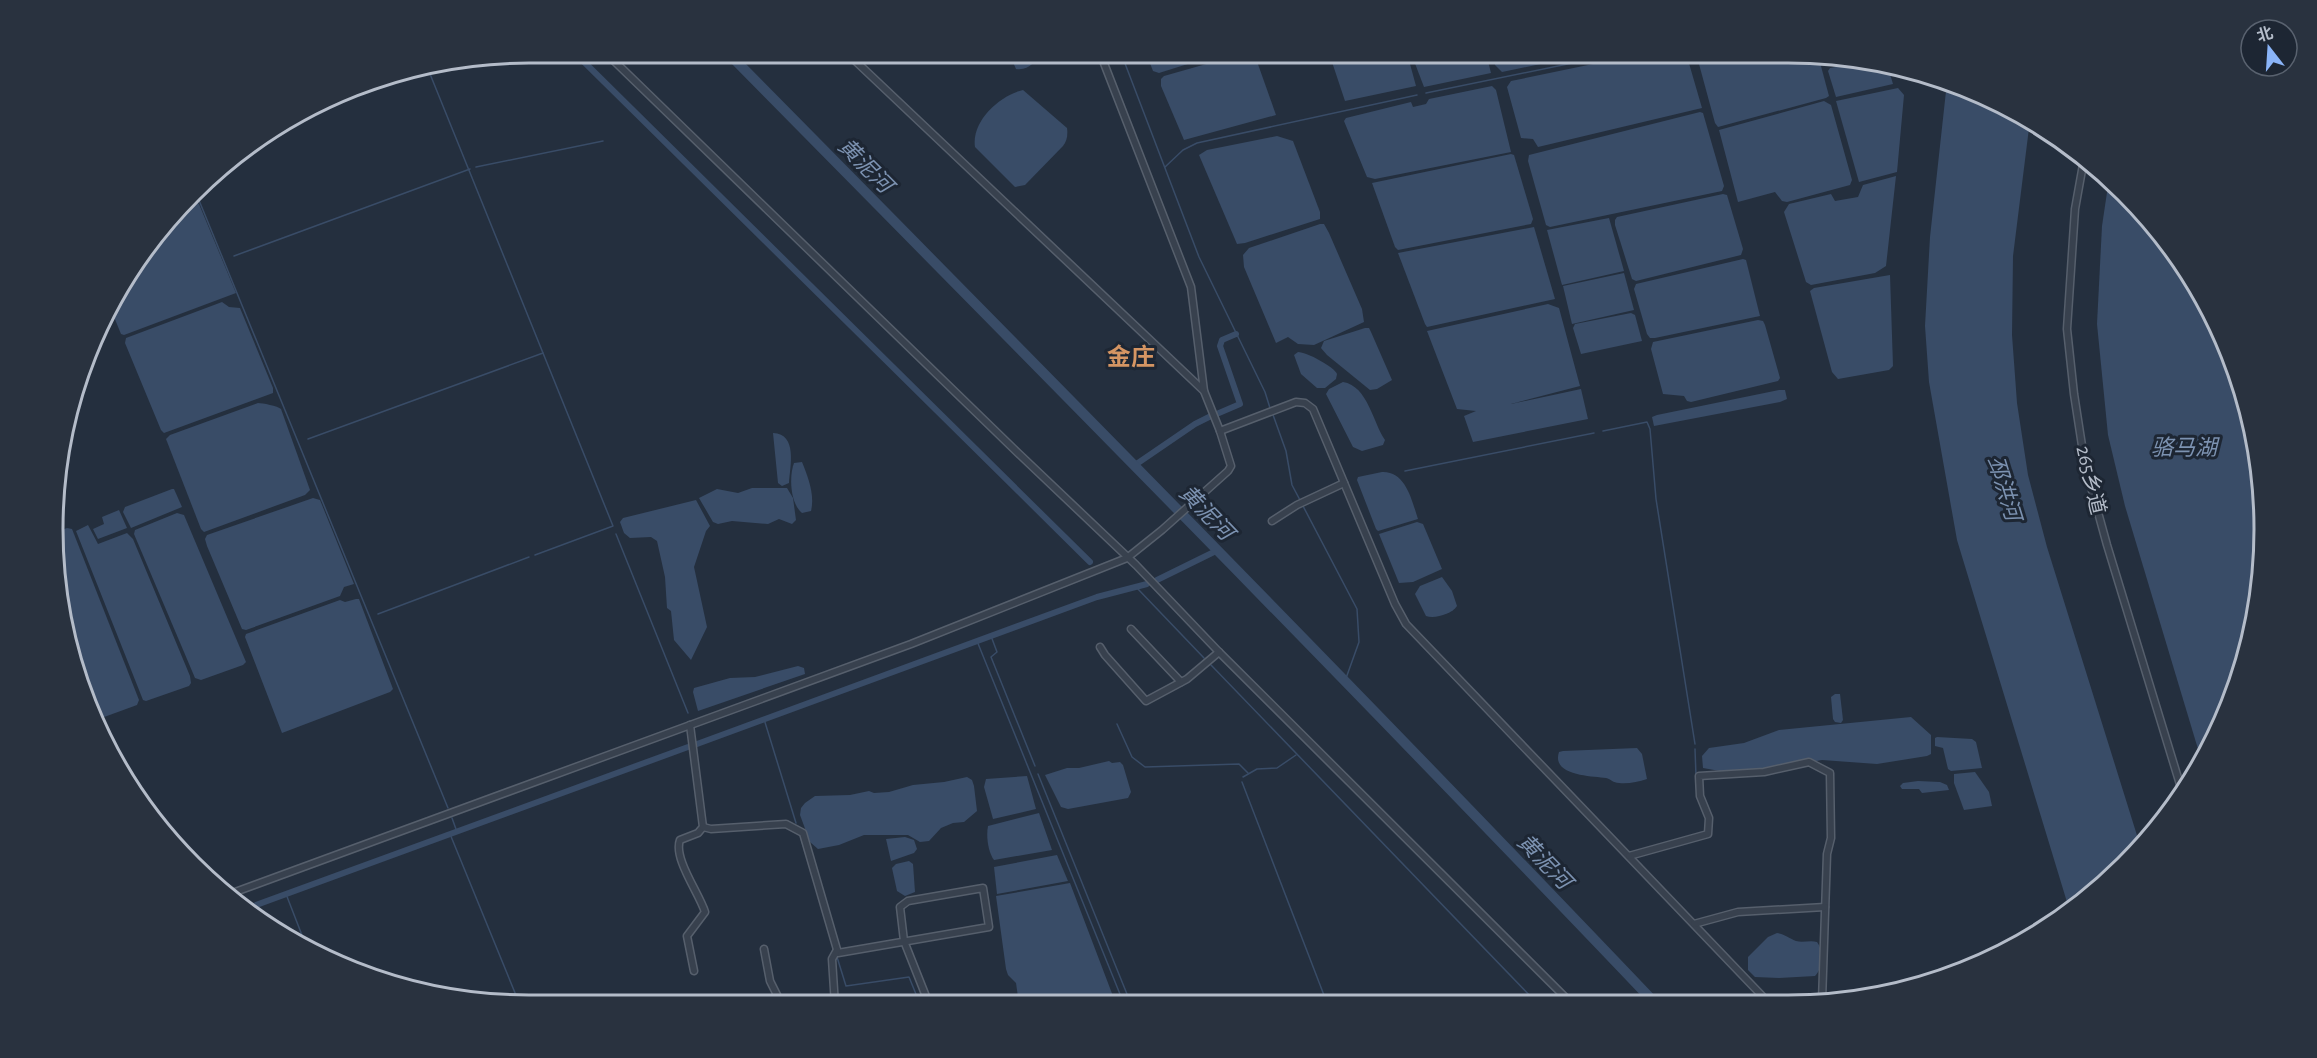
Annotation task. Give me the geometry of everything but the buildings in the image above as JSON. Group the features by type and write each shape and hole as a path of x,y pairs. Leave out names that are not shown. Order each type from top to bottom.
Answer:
{"street":[{"path":"617,63 1136,565 1563,995"},
{"path":"859,63 1204,391"},
{"path":"236,891 911,644 1127,558 1228,471 1231,466 1204,391 1191,287 1104,63"},
{"name":"265乡道","path":"2082,168 2075,209 2067,329 2085,465 2179,782"},
{"path":"1220,431 1286,404 1305,403 1313,409 1395,604 1406,624 1761,995"},
{"path":"1272,520 1306,500 1344,483"},
{"path":"1131,629 1181,682"},
{"path":"1100,646 1105,655 1146,701 1187,679 1219,651"},
{"path":"690,725 703,827 698,833 680,840 678,846 705,912 687,936 694,970"},
{"path":"1629,856 1708,834 1708,818 1700,796 1699,776 1764,772 1809,762 1830,773 1831,834 1827,854 1822,994"},
{"path":"703,827 711,829 786,824 803,833 838,953 904,942 989,927 983,888 904,903 900,907 904,942 925,995"},
{"path":"1695,924 1738,912 1825,907"},
{"path":"764,949 768,975 777,995"},
{"path":"834,995 832,959 837,950"}],"water":[{"path":"1013,63 1033,63 1025,68 1016,69"},
{"path":"1150,63 1191,63 1159,73 1153,71"},
{"path":"1210,63 1258,63 1276,115 1184,140 1161,86 1161,79 1164,76"},
{"path":"1332,63 1410,63 1416,86 1345,101"},
{"path":"1415,63 1488,63 1491,73 1424,87"},
{"path":"1494,63 1545,63 1502,72"},
{"path":"1598,63 1689,63 1702,108 1538,147 1533,139 1521,138 1507,87 1511,81"},
{"path":"1699,63 1820,64 1829,96 1826,98 1718,127"},
{"path":"1849,67 1890,75 1893,84 1836,97 1828,71 1830,68"},
{"path":"1492,86 1496,90 1511,152 1375,179 1367,177 1344,121 1346,118 1411,102 1413,107 1426,104 1429,99"},
{"path":"1898,88 1904,95 1897,172 1859,182 1836,101"},
{"path":"1023,90 1067,128 1067,135 1063,146 1025,185 1015,187 975,147 975,137 982,119 997,103"},
{"name":"邳洪河","path":"1946,91 1994,111 2029,130 2013,256 2012,335 2017,403 2028,475 2047,547 2137,837 2118,859 2067,902 1957,540 1929,382 1925,326 1930,237"},
{"path":"1824,101 1831,105 1852,180 1850,185 1787,202 1782,201 1775,192 1738,202 1719,130"},
{"path":"1703,113 1724,186 1722,191 1550,227 1546,225 1528,161 1529,155"},
{"path":"1277,136 1293,141 1320,212 1320,219 1237,244 1199,155 1207,150"},
{"path":"1514,155 1533,219 1531,224 1398,250 1395,247 1372,183"},
{"path":"1896,176 1886,266 1875,273 1811,285 1806,282 1784,212 1789,204 1831,194 1835,201 1858,197 1863,185"},
{"name":"骆马湖","path":"2107,190 2158,245 2192,296 2219,351 2238,408 2245,438 2250,468 2254,529 2250,590 2238,650 2229,679 2219,707 2198,750 2125,506 2108,435 2097,324 2102,226"},
{"path":"1727,195 1743,249 1741,255 1636,281 1632,279 1615,225 1617,217"},
{"path":"196,202 236,293 124,335 121,334 114,317 125,296 159,245"},
{"path":"1609,218 1624,271 1562,285 1547,230"},
{"path":"1324,224 1329,233 1362,309 1364,322 1314,345 1298,344 1288,337 1276,343 1244,267 1243,255 1249,248"},
{"path":"1534,227 1555,299 1427,327 1398,253"},
{"path":"1746,260 1760,316 1650,338 1634,289 1636,284"},
{"path":"1624,273 1634,310 1572,324 1563,286"},
{"path":"1890,275 1893,366 1889,370 1838,379 1832,372 1810,291 1814,288"},
{"path":"222,302 229,307 240,308 273,388 273,393 164,433 125,343 126,338"},
{"path":"1548,304 1559,308 1580,386 1511,404 1581,389 1588,419 1473,442 1464,416 1476,411 1457,409 1427,331"},
{"path":"1631,313 1635,315 1642,341 1581,354 1573,328 1575,324"},
{"path":"1758,320 1763,321 1765,325 1780,378 1778,381 1691,402 1687,401 1684,396 1663,394 1651,349 1653,342"},
{"path":"1369,328 1392,380 1377,389 1370,390 1321,348 1324,341"},
{"path":"1298,352 1314,357 1331,368 1337,374 1336,379 1325,388 1317,388 1301,374 1294,355"},
{"path":"1343,382 1358,390 1364,398 1385,440 1383,445 1362,451 1353,447 1326,394 1329,389"},
{"path":"1785,390 1787,399 1654,426 1652,417 1657,415"},
{"path":"258,403 281,409 310,490 305,495 204,532 166,439 170,435"},
{"path":"773,433 786,439 791,452 789,483 782,486 778,483"},
{"path":"802,462 809,480 812,499 811,511 802,513 795,503 791,475 794,463"},
{"path":"1382,472 1397,476 1407,488 1418,519 1378,531 1376,529 1357,480 1358,477"},
{"path":"752,488 787,488 793,498 796,520 792,524 779,519 768,524 732,521 718,524 713,522 699,498 717,489 738,493"},
{"path":"172,489 182,507 131,528 123,512 125,507"},
{"path":"313,498 320,500 354,584 344,587 340,596 246,630 242,629 207,546 205,539 207,535"},
{"path":"696,500 710,526 706,531 694,567 707,627 691,660 674,640 671,611 667,608 665,577 657,541 651,537 630,538 624,533 620,522 623,518"},
{"path":"119,510 127,528 98,539 93,529 104,524 102,517"},
{"path":"177,513 184,515 246,662 201,680 195,678 134,534 135,530"},
{"path":"1417,522 1423,524 1442,569 1413,582 1399,583 1379,534"},
{"path":"88,525 98,544 127,533 133,539 190,676 189,686 146,701 143,700 76,531"},
{"path":"63,529 72,529 139,700 137,705 103,717 88,679 72,620 67,590"},
{"path":"1442,577 1452,591 1457,606 1443,615 1426,616 1415,594 1420,586"},
{"path":"359,599 393,689 282,733 245,637 246,634 340,600 345,602"},
{"path":"798,666 804,668 805,674 698,711 694,688 730,678 755,677"},
{"path":"1840,694 1843,720 1841,723 1833,719 1831,697"},
{"path":"1911,717 1931,735 1931,754 1927,756 1877,764 1822,760 1764,770 1725,772 1703,768 1702,756 1709,748 1744,743 1779,730"},
{"path":"1937,737 1972,739 1976,742 1982,768 1951,771 1948,769 1943,748 1935,746"},
{"path":"1637,748 1642,754 1647,779 1633,783 1617,783 1606,778 1574,773 1561,766 1558,760 1559,752 1563,751"},
{"path":"1109,761 1120,762 1123,765 1131,792 1128,798 1068,809 1061,807 1045,775 1067,768 1079,768"},
{"path":"1975,772 1989,792 1992,806 1964,810 1954,783 1954,774"},
{"path":"1027,776 1036,809 993,819 984,787 986,779"},
{"path":"967,777 972,780 974,786 977,811 964,822 953,823 941,828 929,841 920,842 908,835 864,835 839,845 818,849 810,842 800,815 801,808 815,796 850,795 869,791 889,792 913,785"},
{"path":"1940,782 1947,785 1949,790 1922,793 1919,789 1902,789 1900,786 1903,783"},
{"path":"1039,813 1052,850 994,860 988,844 988,826"},
{"path":"905,837 914,840 917,849 914,853 891,861 886,839"},
{"path":"1057,855 1068,881 997,894 994,867"},
{"path":"909,861 913,864 915,892 905,896 897,891 892,868 896,864"},
{"path":"1070,883 1113,995 1018,995 1016,983 1008,975 1006,969 996,896"},
{"path":"1777,933 1796,941 1817,942 1822,959 1820,969 1815,976 1755,977 1748,970 1748,957 1768,937"}],"waterway":[{"path":"585,63 1090,562"},
{"name":"黄泥河","path":"738,63 1309,644 1647,995"},
{"path":"1125,63 1199,257 1265,392 1270,408"},
{"path":"1426,93 1572,63"},
{"path":"430,74 613,526 535,555"},
{"path":"1165,167 1183,150 1197,143 1417,95"},
{"path":"476,167 603,141"},
{"path":"234,256 470,169"},
{"path":"199,199 448,808"},
{"path":"1219,413 1240,404 1220,346 1222,340 1236,334"},
{"path":"308,439 543,353"},
{"path":"1272,412 1286,451 1292,485 1301,502"},
{"path":"1135,465 1209,417"},
{"path":"1603,431 1647,422 1650,429 1656,499 1695,744"},
{"path":"1405,471 1594,433"},
{"path":"1303,506 1357,609 1359,642 1345,681"},
{"path":"616,534 688,713"},
{"path":"1157,580 1218,550"},
{"path":"378,614 529,557"},
{"path":"697,744 1097,597 1147,584"},
{"path":"1137,588 1204,658"},
{"path":"991,636 997,652 991,657 1035,766"},
{"path":"977,641 1120,995"},
{"path":"1211,665 1529,995"},
{"path":"764,719 796,823"},
{"path":"1117,724 1132,757 1145,767 1239,764 1248,773"},
{"path":"255,906 688,747"},
{"path":"1695,749 1696,776"},
{"path":"1243,777 1257,769 1277,768 1296,755"},
{"path":"1038,774 1127,995"},
{"path":"1242,782 1324,995"},
{"path":"452,818 457,832"},
{"path":"450,834 516,995"},
{"path":"800,835 818,894"},
{"path":"286,894 302,936"},
{"path":"837,957 846,986 909,977 916,995"}],"district":[{"name":"金庄","path":"1131,357"}]}
